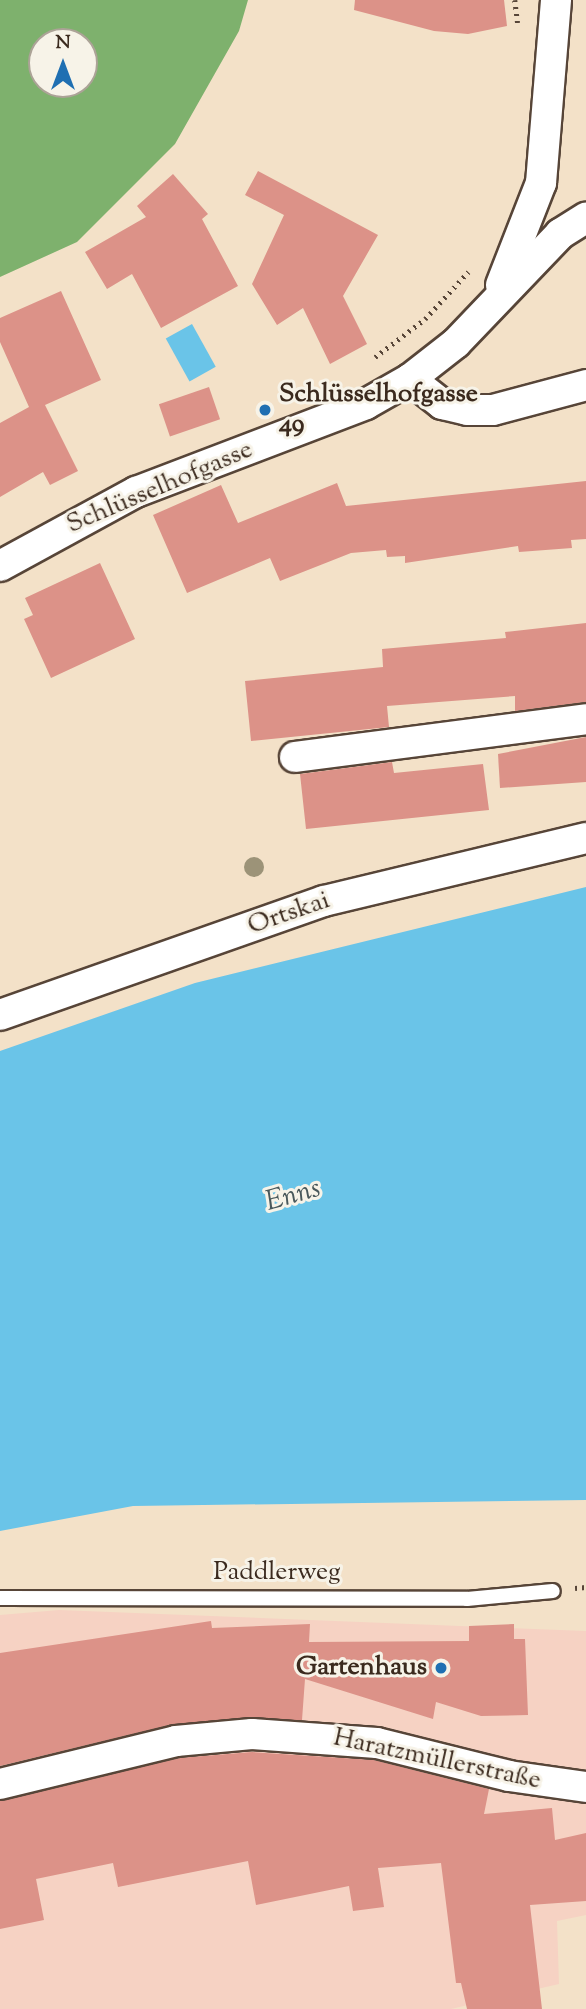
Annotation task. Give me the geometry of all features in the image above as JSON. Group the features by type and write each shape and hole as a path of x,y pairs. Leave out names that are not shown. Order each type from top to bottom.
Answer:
{"street":[{"name":"Schlüsselhofgasse","path":"494,302 541,183 556,0"},
{"name":"Schlüsselhofgasse","path":"0,566 136,492 366,404 410,379 494,302 560,234 586,218"},
{"path":"410,379 442,404 467,410 493,410 586,385"},
{"path":"295,757 586,719"},
{"name":"Ortskai","path":"0,1015 324,901 586,838"},
{"name":"Haratzmüllerstraße","path":"0,1784 176,1741 252,1734 377,1743 509,1776 586,1787"}],"lane":[{"name":"Paddlerweg","path":"0,1598 467,1599 553,1591"}],"path":[{"path":"516,0 520,37"},
{"path":"369,361 425,319 476,260"}],"shaded area":[{"path":"59,1610 586,1631 586,1915 557,1921 559,1984 451,2009 0,2009 0,1615"}],"green space":[{"path":"0,0 248,0 239,31 175,144 77,242 0,277"}],"water":[{"path":"192,324 216,367 190,381 166,339"},
{"name":"Enns","path":"586,887 586,1500 133,1506 0,1531 0,1051 195,983"}],"building":[{"path":"355,0 504,0 507,26 468,34 434,31 354,10"},
{"path":"258,171 378,235 343,296 367,344 330,364 303,308 277,325 252,284 284,215 245,195"},
{"path":"173,174 208,214 202,219 238,286 161,328 132,274 107,289 85,252 146,217 137,206"},
{"path":"61,291 101,380 45,405 78,471 50,485 43,472 0,497 0,423 29,407 0,342 0,318"},
{"path":"209,387 220,419 170,436 159,404"},
{"path":"586,481 586,539 571,540 572,548 519,552 518,546 405,563 405,556 387,557 386,550 351,553 280,581 270,558 187,593 153,515 221,485 238,523 337,483 346,506"},
{"path":"100,563 135,639 51,678 24,619 33,615 25,598"},
{"path":"586,623 586,702 515,711 515,696 387,706 389,727 251,741 245,681 383,667 382,649 506,638 505,632"},
{"path":"586,737 586,782 500,788 498,754"},
{"path":"392,762 394,773 483,764 489,810 306,829 300,774"},
{"path":"211,1621 212,1628 310,1624 309,1642 469,1641 469,1626 514,1624 514,1639 525,1639 528,1715 481,1716 436,1702 433,1719 305,1679 302,1720 174,1724 0,1766 0,1653"},
{"path":"252,1752 374,1760 489,1789 484,1814 552,1808 555,1840 586,1833 586,1901 530,1905 542,2009 467,2009 461,1983 456,1983 441,1863 378,1868 384,1907 353,1911 349,1886 256,1905 248,1861 118,1887 113,1863 36,1879 44,1920 0,1929 0,1801 179,1758"}],"place":[{"name":"Schlüsselhofgasse 49","path":"265,410"},
{"name":"Gartenhaus","path":"441,1668"}]}
